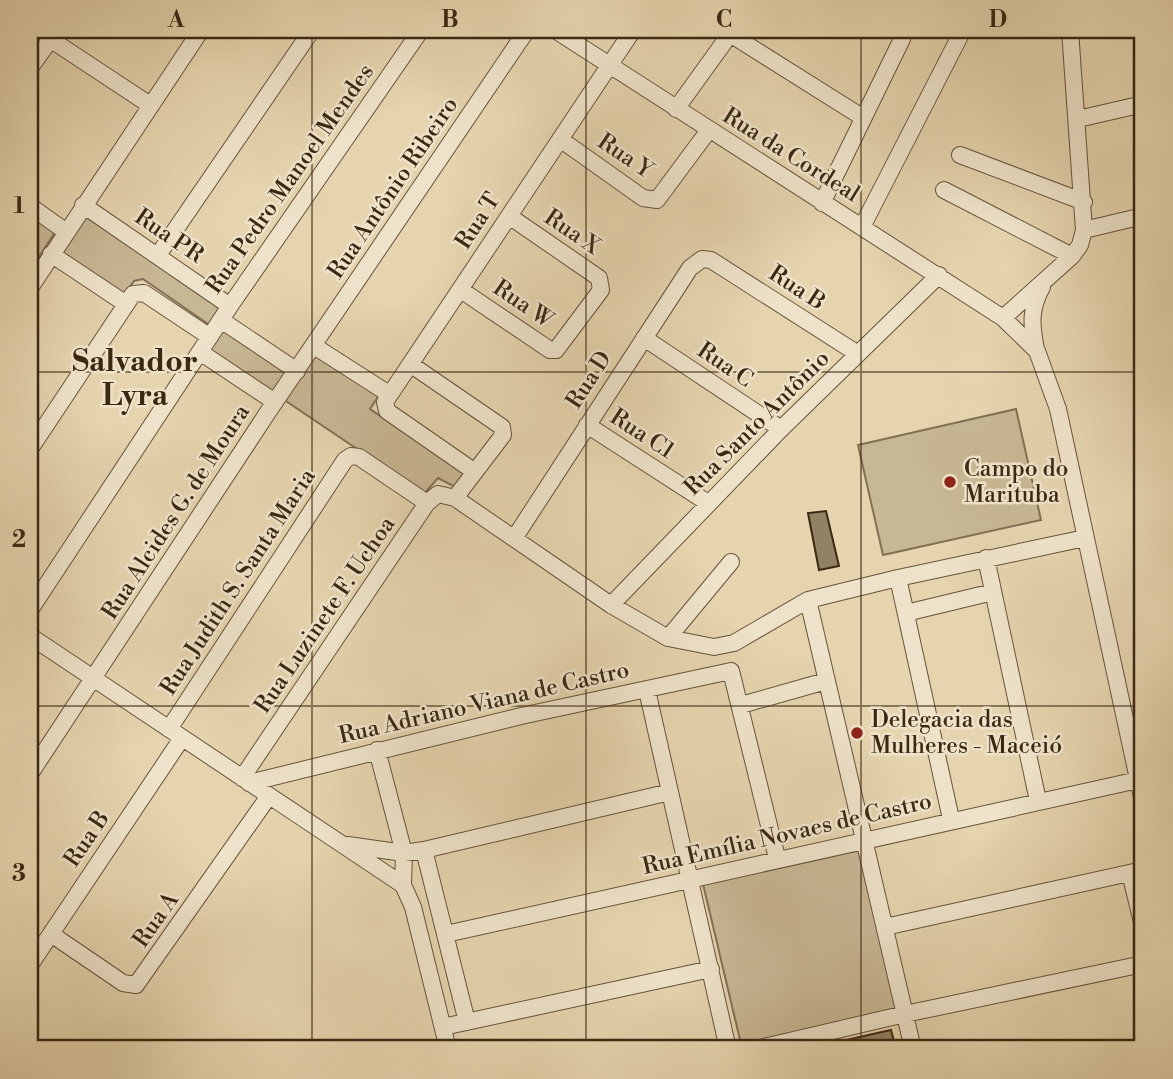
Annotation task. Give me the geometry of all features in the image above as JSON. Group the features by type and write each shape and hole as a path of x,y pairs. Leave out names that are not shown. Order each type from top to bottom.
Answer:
{"street":[{"path":"30,288 65,231 201,30"},
{"path":"158,256 312,30"},
{"name":"Rua Pedro Manoel Mendes","path":"30,610 226,313 421,30"},
{"name":"Rua Antônio Ribeiro","path":"297,371 527,30"},
{"name":"Rua da Cordeal","path":"555,30 612,62 676,109 939,275 1003,318 1037,351"},
{"name":"Rua T","path":"387,398 634,30"},
{"path":"822,202 902,39 903,30"},
{"path":"862,227 963,30"},
{"path":"1003,318 1072,256 1080,245 1084,230 1070,30"},
{"path":"676,109 732,32 862,117"},
{"path":"30,68 54,35 150,105"},
{"path":"1078,119 1143,104"},
{"name":"Rua Y","path":"560,139 643,198 657,200 709,130"},
{"path":"960,155 1084,202"},
{"path":"944,190 1072,256"},
{"name":"Rua PR","path":"83,205 158,256 297,371"},
{"path":"30,206 65,231"},
{"name":"Rua X","path":"509,216 599,278 601,290 561,346"},
{"path":"1084,230 1143,216"},
{"path":"30,257 48,260 129,299"},
{"name":"Rua D","path":"515,537 690,268 702,259 711,260"},
{"name":"Rua B","path":"711,260 858,354"},
{"name":"Rua Santo Antônio","path":"611,605 781,429 939,275"},
{"path":"1045,280 1032,306 1031,327 1058,409 1143,802"},
{"name":"Rua W","path":"461,290 550,350 561,346"},
{"path":"30,449 129,299 144,293 210,337"},
{"name":"Rua C","path":"644,338 781,429"},
{"path":"314,346 387,398 387,411 475,472"},
{"path":"200,352 275,402"},
{"path":"410,364 502,426 503,435 455,498"},
{"name":"Rua Alcides G. de Moura","path":"94,680 297,371"},
{"name":"Rua C1","path":"587,425 708,503"},
{"name":"Rua Judith S. Santa Maria","path":"176,734 345,460 351,456 359,457 427,503"},
{"path":"427,503 438,494 455,498 611,605 668,638 714,647 734,643 808,600 986,558 1085,538"},
{"name":"Rua Luzinete F. Uchoa","path":"246,781 427,503"},
{"path":"986,558 1038,800"},
{"path":"668,638 731,562"},
{"path":"898,578 951,819"},
{"path":"906,612 993,592"},
{"path":"808,600 913,1049"},
{"path":"30,636 402,885 413,907 448,1049"},
{"name":"Rua Adriano Viana de Castro","path":"246,781 731,671 741,705"},
{"path":"30,774 94,680"},
{"path":"777,858 741,705 826,681"},
{"path":"647,690 728,1049"},
{"name":"Rua B","path":"30,965 176,734"},
{"path":"377,750 404,853 402,885"},
{"name":"Rua Emília Novaes de Castro","path":"446,934 1138,779"},
{"path":"342,845 404,853 425,850 670,792"},
{"name":"Rua A","path":"51,934 123,982 136,985 269,796"},
{"path":"425,850 467,1022"},
{"path":"885,927 1137,872 1143,926"},
{"path":"755,1049 818,1042 905,1014 1143,964"},
{"path":"443,1027 711,969"}],"shaded area":[{"path":"83,209 225,306 211,326 143,279 134,281 123,297 54,251"},
{"path":"30,211 57,229 39,257 30,251"},
{"path":"224,324 298,374 315,349 382,391 370,409 466,474 457,488 438,478 424,494 207,348"},
{"name":"Campo do Marituba","path":"1016,409 1041,520 883,555 858,445"},
{"path":"858,847 897,1010 741,1044 703,884"}],"building":[{"path":"826,511 839,566 819,570 808,513"},
{"path":"891,1030 896,1049 825,1049 824,1045"}],"place":[{"name":"Campo do Marituba","path":"950,482"},
{"name":"Delegacia das Mulheres - Maceió","path":"857,733"}],"district":[{"name":"Salvador Lyra","path":"135,379"}]}
